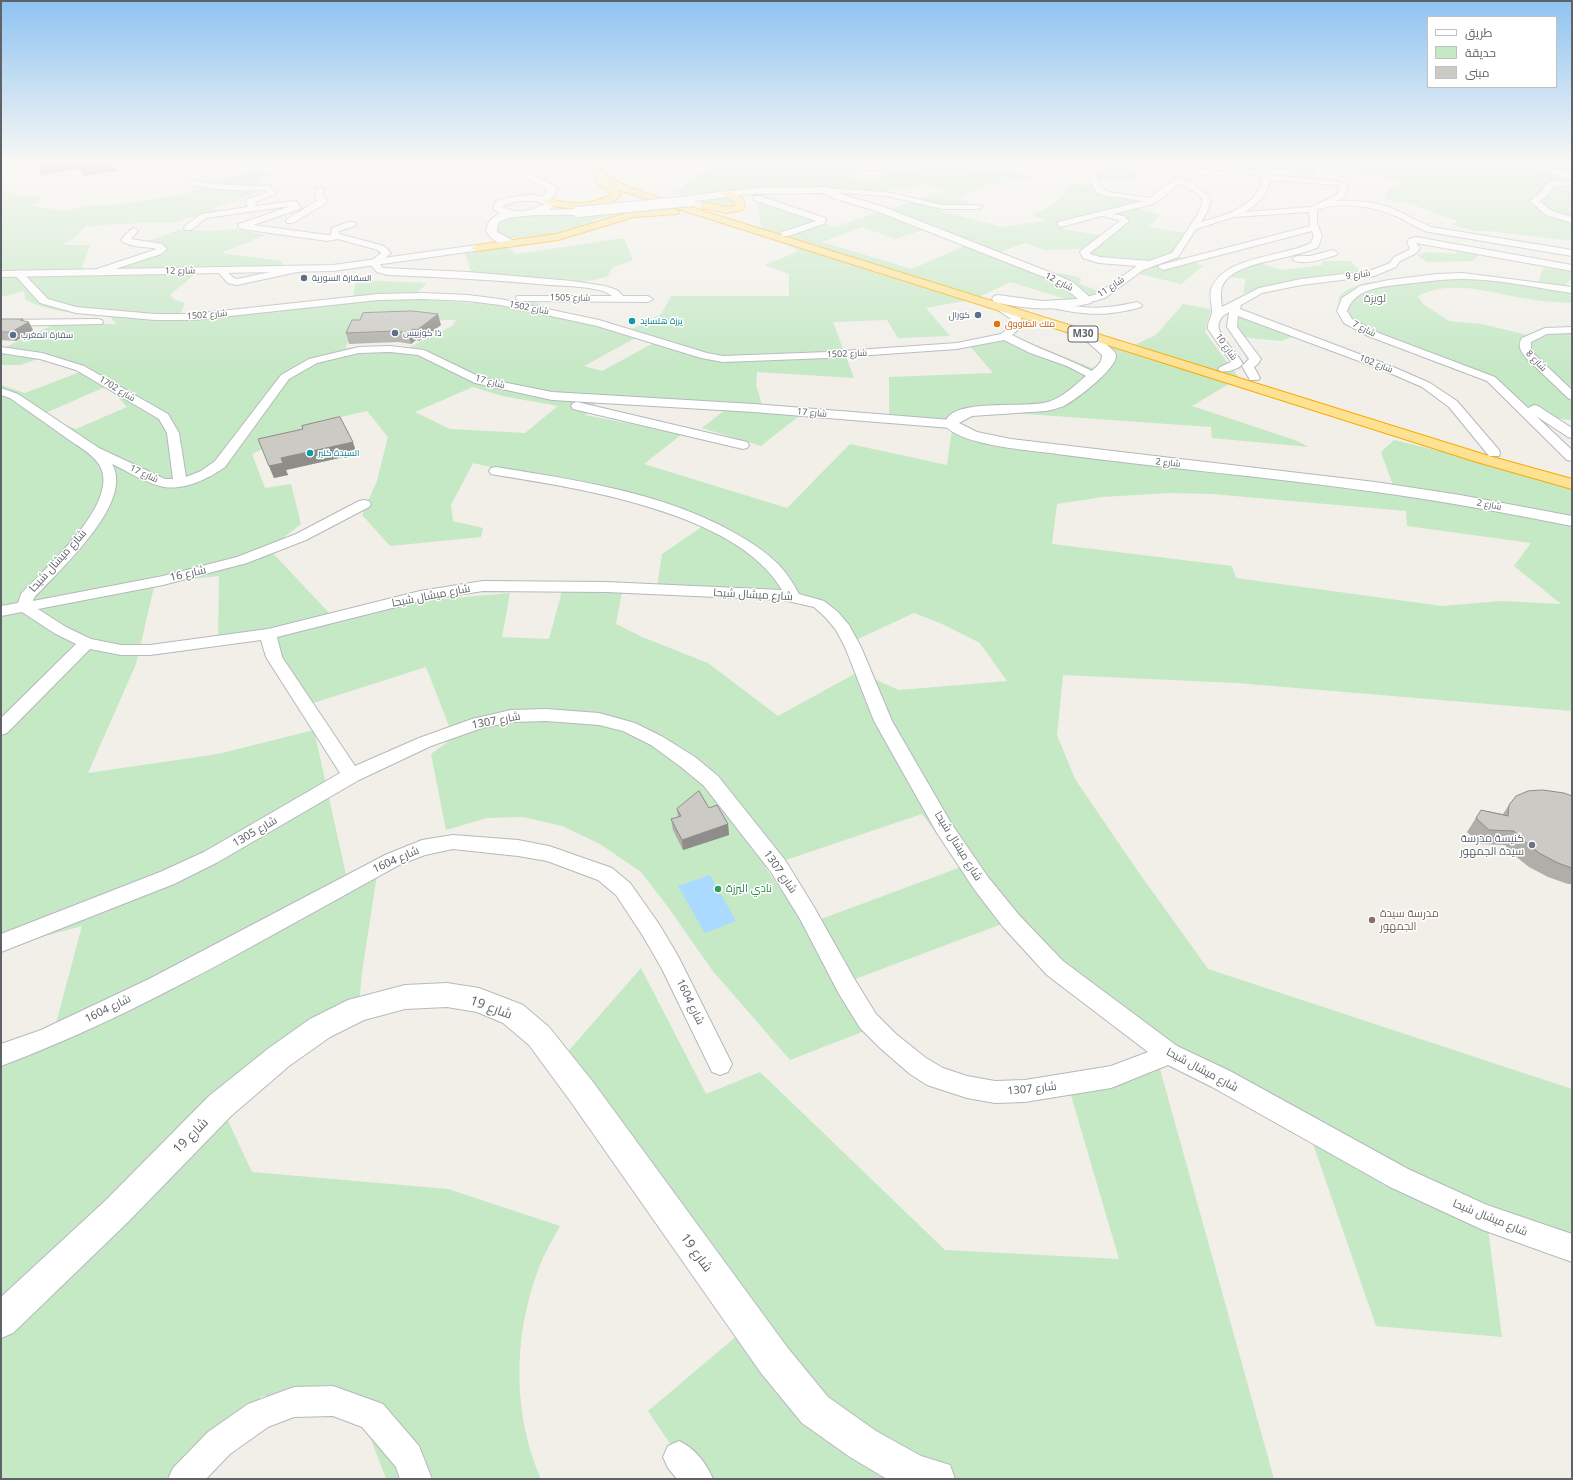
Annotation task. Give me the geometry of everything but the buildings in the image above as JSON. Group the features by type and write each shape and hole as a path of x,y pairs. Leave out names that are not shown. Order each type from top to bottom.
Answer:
{"highway":[{"path":"477,248 556,235 572,230"},
{"path":"509,243 569,234 582,230"},
{"name":"M30","path":"753,230 1254,378 1494,453 1572,474"},
{"name":"M30","path":"774,230 999,303 1088,336 1483,459 1572,484"},
{"path":"778,230 784,233"}],"street":[{"path":"276,230 327,238 335,237 381,248 386,253 374,263 380,270 388,272 468,275 572,284 602,288 614,292 620,299"},
{"path":"335,230 335,237"},
{"path":"486,230 492,246"},
{"path":"492,230 494,235 509,243"},
{"path":"784,233 794,230"},
{"name":"شارع 12","path":"934,230 1053,277 1070,286 1087,300"},
{"path":"1113,230 1086,251 1086,256 1099,260 1148,264"},
{"name":"شارع 11","path":"1087,300 1101,296 1129,274 1148,264 1175,255 1192,230"},
{"path":"1129,274 1208,256 1304,230"},
{"name":"شارع 10","path":"1254,378 1253,374 1232,354 1213,329 1213,322 1217,314 1216,291 1222,280 1244,265 1305,251 1315,245 1318,236 1316,230"},
{"path":"1438,230 1458,235 1572,253"},
{"path":"1447,230 1572,250"},
{"path":"97,272 158,252 162,249 159,246 134,243 125,240 134,231"},
{"name":"شارع 9","path":"1217,314 1238,305 1259,291 1332,278 1371,274 1393,265 1400,258 1414,250 1414,246 1411,243 1412,241 1416,240 1572,268"},
{"name":"شارع 12","path":"1,274 333,268 477,248"},
{"path":"1270,259 1310,259 1333,253"},
{"name":"شارع 1502","path":"18,273 44,301 76,310 155,318 201,316 378,297 422,296 468,298 500,302 599,323 705,356 723,358 828,355 938,348 978,343 1005,336"},
{"path":"1358,276 1363,288"},
{"name":"شارع 7","path":"1572,290 1463,276 1413,280 1363,288 1346,300 1343,304 1342,314 1348,321 1379,336 1487,377 1508,395 1572,457"},
{"name":"شارع 1505","path":"468,298 648,299"},
{"path":"999,303 1052,305 1070,304 1087,300"},
{"path":"999,303 1017,322 1017,326 1014,330 1005,336 1034,351 1071,364 1094,376"},
{"path":"1052,305 1098,313 1116,311 1136,305"},
{"path":"1224,369 1254,362 1255,359 1232,327 1232,318 1238,305"},
{"name":"شارع 102","path":"1238,305 1426,385 1453,404 1494,453"},
{"path":"1,323 90,322 155,318"},
{"name":"شارع 8","path":"1572,330 1541,332 1526,340 1524,346 1530,356 1572,396"},
{"path":"1088,336 1109,354"},
{"path":"1109,354 1126,348"},
{"name":"شارع 17","path":"94,451 163,483 180,483 206,474 220,464 285,377 313,361 360,350 390,349 420,352 479,381 552,396 754,408 951,424"},
{"name":"شارع 1702","path":"1,350 42,356 80,368 164,417 173,433 180,483"},
{"path":"951,424 952,420 955,418 972,412 1026,409 1052,405 1064,400 1094,376 1108,362 1109,354"},
{"name":"شارع ميشال شيحا","path":"1,391 14,396 94,451 105,462 109,474 110,487 106,500 99,513 80,538 26,597 25,606 34,614 60,630 86,643 121,650 150,650 180,647 268,634 420,596 483,586 606,587 794,597 819,604 844,628 883,721 944,828 981,883 1011,921 1055,968 1169,1054 1221,1080 1399,1178 1483,1217 1572,1248"},
{"path":"1508,395 1530,406 1572,434"},
{"path":"552,396 581,407 744,445"},
{"name":"شارع 2","path":"951,424 977,436 1019,444 1394,489 1572,521"},
{"path":"496,471 594,489 649,503 701,521 742,542 764,558 780,574 794,597"},
{"name":"شارع 16","path":"1,611 81,597 162,580 242,560 301,537 364,504"},
{"path":"268,634 274,657 344,766 352,774"},
{"path":"1,728 86,643"},
{"name":"شارع 1307","path":"352,774 425,742 478,723 511,716 546,715 599,719 629,727 657,741 688,762 715,786 778,866 808,913 847,987 868,1021 888,1041 918,1066 936,1077 967,1087 995,1092 1025,1091 1111,1077 1169,1054"},
{"name":"شارع 1305","path":"1,943 167,878 211,857 352,774"},
{"name":"شارع 1604","path":"1,1055 49,1037 157,986 392,860 422,848 453,842 518,848 549,854 605,874 623,889 651,930 670,963 720,1064"},
{"name":"شارع 19","path":"1,1321 117,1211 220,1106 279,1057 320,1028 358,1009 405,997 447,995 479,1000 513,1014 539,1036 582,1092 769,1354 815,1410 862,1444 922,1477"},
{"path":"184,1479 219,1443 259,1414 294,1402 333,1402 372,1414 408,1456 416,1479"}],"green space":[{"path":"1,230 82,230 76,237 62,245 90,245 82,267 89,271 101,272 162,248 134,246 178,230 242,230 265,235 221,253 282,261 283,269 199,271 171,294 173,299 185,303 178,318 353,297 356,280 427,283 411,299 476,303 530,300 562,313 639,336 584,366 602,371 659,340 632,329 661,314 671,296 789,296 789,274 765,265 799,251 762,231 854,230 822,242 912,269 964,246 929,230 1069,230 1105,236 1112,230 1168,230 1186,233 1171,254 1203,266 1181,284 1135,273 1151,269 1139,262 1088,258 1084,249 1045,250 1025,243 992,255 1053,276 1061,273 1081,278 1080,284 1099,291 1091,297 1069,300 1010,282 975,299 926,308 950,336 898,338 887,320 833,322 854,378 757,372 756,385 764,411 799,416 761,446 702,428 726,409 596,403 585,415 682,434 644,464 787,508 850,444 947,465 952,430 1044,449 1394,488 1381,452 1394,440 1572,483 1572,711 1237,683 1063,675 1057,735 1075,779 1137,870 1208,969 1572,1089 1572,1257 1488,1229 1502,1337 1376,1326 1312,1141 1002,924 842,984 867,1030 790,1060 712,970 668,907 641,872 600,844 562,826 523,817 487,818 446,830 431,754 456,736 451,731 426,667 304,706 259,639 218,645 219,576 155,583 136,664 88,773 218,754 314,730 347,879 378,868 362,972 358,1018 221,1106 252,1172 448,1189 560,1226 544,1256 528,1301 520,1352 519,1378 525,1430 541,1479 386,1479 355,1396 262,1396 174,1479 1,1479 1,1049 54,1031 82,926 1,948 1,385 25,393 88,369 46,356 21,365 1,365 1,349 57,323 116,324 109,315 66,312 46,308 26,300 24,291 1,297","holes":["456,320 452,326 408,348 345,348 358,321","107,386 127,407 76,429 39,416","473,387 502,396 558,406 525,433 450,429 415,412","367,411 388,437 377,481 362,515 390,546 481,537 483,528 453,521 451,505 473,463 593,490 703,526 662,554 656,593 793,599 821,610 847,644 914,613 940,623 980,643 1007,681 899,690 858,672 778,716 708,663 642,637 616,624 622,592 563,588 549,639 502,637 510,593 421,601 331,615 269,549 301,524 291,484 265,488 252,454 315,423","1169,493 1212,494 1406,511 1407,526 1531,543 1514,566 1561,604 1502,601 1442,606 1236,578 1232,566 1052,544 1057,504 1102,497","922,814 961,867 805,925 765,867"]},
{"path":"570,230 539,238 507,237 497,234 496,231"},
{"path":"870,230 924,230 895,239"},
{"path":"1471,230 1572,230 1572,241 1488,231"},
{"path":"624,238 633,260 612,268 607,277 574,284 518,283 472,275 465,253 506,245 516,254"},
{"path":"1458,248 1483,252 1472,261 1427,262 1417,255 1428,252 1456,254"},
{"path":"1324,261 1350,261 1360,270 1243,293 1246,279 1228,277 1248,265 1260,263 1281,270 1322,265"},
{"path":"1543,268 1572,271 1572,276 1562,291 1572,292 1572,303 1540,301 1487,291 1459,288 1445,288 1418,296 1423,304 1449,321 1482,324 1531,336 1572,329 1572,420 1547,418 1488,382 1347,320 1338,308 1339,297 1346,290 1365,283 1455,273 1485,275 1539,282"},
{"path":"1183,304 1211,309 1205,332 1239,378 1192,406 1295,440 1309,447 1212,438 1211,427 988,412 946,420 889,416 889,377 993,373 968,344 1009,334 1092,368 1106,358 1112,347 1112,343 1132,346 1156,335"},
{"path":"1238,312 1295,336 1281,341 1239,337 1235,326"},
{"path":"641,968 706,1094 760,1072 945,1250 1119,1259 1070,1092 1160,1069 1274,1479 695,1479 648,1411 738,1335 551,1071"}],"water":[{"path":"710,875 736,921 705,933 678,886"}],"place":[{"name":"السفارة السورية","path":"304,278"},
{"name":"كورال","path":"978,315"},
{"name":"يرزة هلسايد","path":"632,321"},
{"name":"ملك الطاووق","path":"997,324"},
{"name":"ذا كوزبيس","path":"395,333"},
{"name":"سفارة المغرب","path":"13,335"},
{"name":"السيدة كلير","path":"310,453"},
{"name":"كنيسة مدرسة سيدة الجمهور","path":"1532,845"},
{"name":"نادي اليرزة","path":"718,889"},
{"name":"مدرسة سيدة الجمهور","path":"1372,920"}],"district":[{"name":"لويزة","path":"1375,299"}]}
